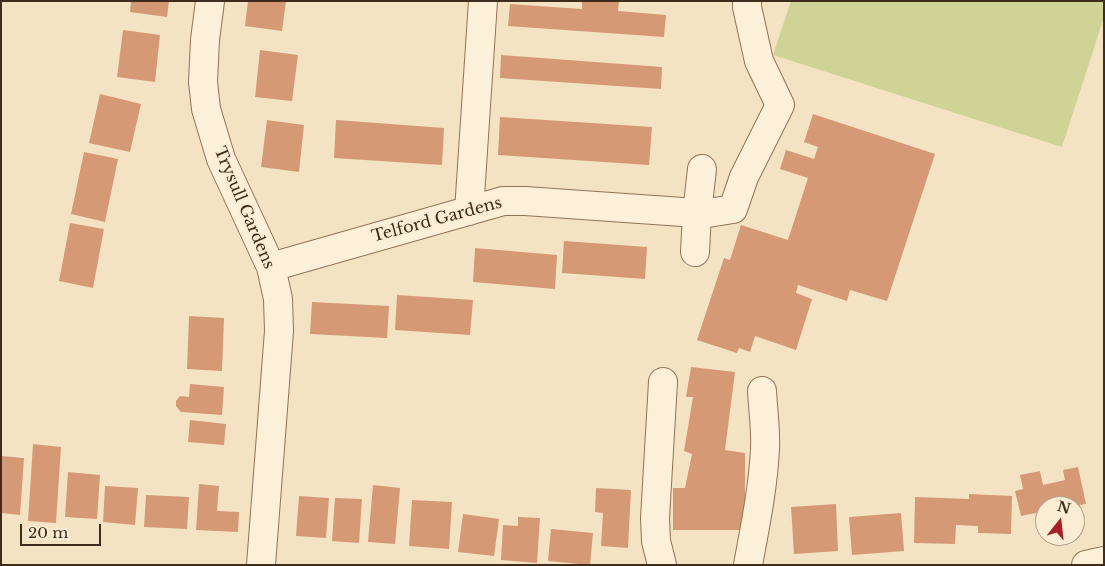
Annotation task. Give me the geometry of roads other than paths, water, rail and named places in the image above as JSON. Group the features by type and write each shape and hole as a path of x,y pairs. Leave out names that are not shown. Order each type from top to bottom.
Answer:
{"street":[{"name":"Trysull Gardens","path":"210,1 203,82 206,109 222,159 271,267 278,299 279,331 261,565"},
{"path":"469,211 483,1"},
{"name":"Telford Gardens","path":"271,267 503,201 697,213 708,213 733,208 744,177 780,105 759,61 747,1"},
{"path":"695,252 702,169"},
{"path":"662,565 656,541 655,518 663,382"},
{"path":"748,565 765,447 762,391"},
{"path":"1086,565 1104,560"}]}
